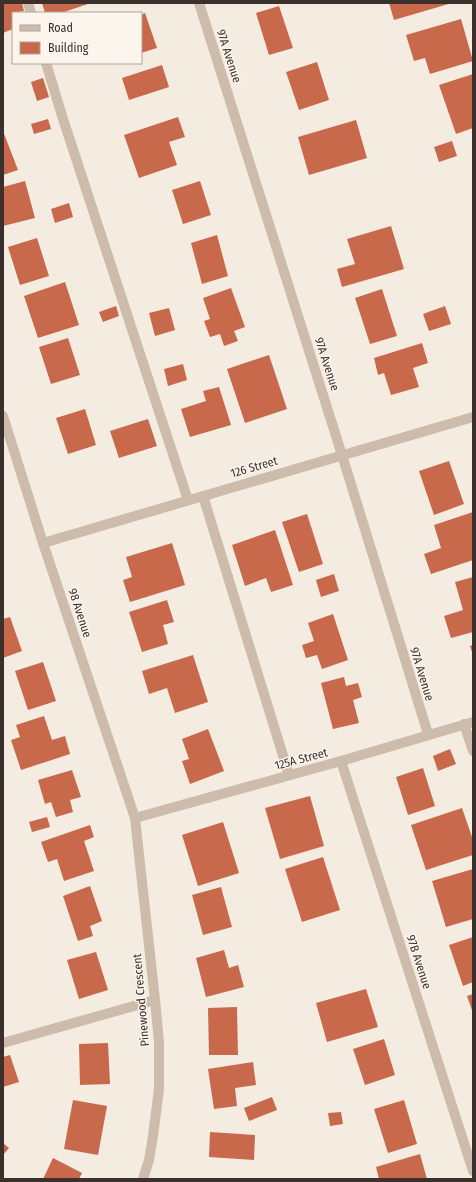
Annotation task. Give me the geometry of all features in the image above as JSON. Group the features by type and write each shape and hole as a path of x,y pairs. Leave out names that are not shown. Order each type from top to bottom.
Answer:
{"street":[{"name":"97A Avenue","path":"199,3 342,455 428,734"},
{"path":"46,64 65,127 188,500"},
{"name":"98 Avenue","path":"3,416 135,818"},
{"name":"126 Street","path":"44,543 473,417"},
{"path":"203,496 290,775"},
{"path":"469,723 473,751"},
{"name":"125A Street","path":"135,818 341,761 469,723"},
{"name":"97B Avenue","path":"341,761 473,1171"},
{"name":"Pinewood Crescent","path":"135,818 156,1000 159,1042 159,1090 149,1160 143,1179"},
{"path":"3,1043 156,1000"}],"building":[{"path":"3,3 22,3 24,11 12,12 12,29 3,33"},
{"path":"42,3 91,3 64,12 45,12"},
{"path":"389,3 452,3 394,20"},
{"path":"279,6 293,48 269,55 256,13"},
{"path":"145,13 157,48 142,53 142,14"},
{"path":"461,19 473,61 430,74 425,58 414,61 406,35"},
{"path":"317,62 329,100 299,110 286,72"},
{"path":"162,65 169,87 129,100 122,78"},
{"path":"473,74 473,128 456,134 439,85"},
{"path":"43,78 49,97 37,101 31,82"},
{"path":"178,117 185,137 169,142 177,165 139,178 124,135"},
{"path":"48,119 51,129 34,134 31,124"},
{"path":"356,120 367,158 309,175 298,137"},
{"path":"3,131 18,170 3,175"},
{"path":"452,141 457,156 439,162 434,147"},
{"path":"25,181 35,218 3,226 3,187"},
{"path":"200,181 211,215 183,224 172,190"},
{"path":"69,203 73,217 55,223 51,209"},
{"path":"391,226 404,269 342,287 337,269 355,264 347,239"},
{"path":"217,235 228,276 202,284 191,243"},
{"path":"37,238 49,276 20,285 8,247"},
{"path":"65,282 79,325 38,338 24,296"},
{"path":"231,288 245,327 234,331 238,341 224,346 220,334 210,337 204,321 210,319 203,298"},
{"path":"382,289 397,336 370,344 355,298"},
{"path":"116,306 119,316 103,322 99,312"},
{"path":"445,306 451,324 429,331 423,314"},
{"path":"169,308 175,330 155,336 149,313"},
{"path":"68,338 80,375 51,384 39,347"},
{"path":"422,343 428,363 413,368 419,387 391,395 384,373 378,375 374,358"},
{"path":"269,355 287,409 245,423 227,369"},
{"path":"183,364 187,380 168,386 164,369"},
{"path":"219,387 231,425 190,437 181,409 206,401 203,391"},
{"path":"85,409 96,445 68,454 56,418"},
{"path":"148,419 157,446 119,458 110,431"},
{"path":"449,461 464,504 434,515 419,471"},
{"path":"473,512 473,560 431,574 424,554 441,548 434,525"},
{"path":"307,514 323,564 299,572 282,522"},
{"path":"275,530 293,585 271,592 266,578 245,586 232,545"},
{"path":"172,543 185,585 130,602 123,580 132,577 126,557"},
{"path":"334,574 339,591 321,597 316,580"},
{"path":"473,577 473,632 451,638 444,616 463,610 455,582"},
{"path":"167,600 174,622 163,625 168,644 142,652 129,612"},
{"path":"333,614 348,660 322,669 317,655 306,658 302,645 314,641 308,623"},
{"path":"10,617 22,651 3,658 3,619"},
{"path":"473,645 473,655 470,646"},
{"path":"193,655 208,702 175,713 167,688 149,694 142,671"},
{"path":"43,662 56,701 28,710 15,671"},
{"path":"344,677 346,686 358,683 362,697 353,700 359,723 333,729 321,683"},
{"path":"44,716 52,740 65,736 70,754 21,770 11,740 20,737 16,725"},
{"path":"208,729 224,771 190,784 182,761 189,759 182,739"},
{"path":"450,749 456,764 438,771 433,756"},
{"path":"423,768 435,806 408,815 396,777"},
{"path":"72,770 81,797 70,800 73,812 56,817 51,802 45,804 38,780"},
{"path":"310,796 324,846 280,859 265,808"},
{"path":"462,808 473,840 473,855 426,870 411,825"},
{"path":"47,817 50,827 32,832 29,822"},
{"path":"223,822 239,873 198,886 182,835"},
{"path":"90,825 94,837 84,841 94,871 64,881 57,859 48,862 41,842"},
{"path":"323,857 340,910 302,922 285,869"},
{"path":"473,869 473,919 446,927 432,881"},
{"path":"90,886 102,921 90,926 93,936 78,941 63,896"},
{"path":"221,887 232,927 203,935 192,895"},
{"path":"473,937 473,982 463,986 449,945"},
{"path":"224,950 229,968 238,965 244,987 206,997 196,958"},
{"path":"96,952 108,990 79,999 67,960"},
{"path":"366,989 378,1027 327,1042 316,1003"},
{"path":"473,994 473,1013 467,996"},
{"path":"237,1007 238,1055 209,1055 208,1008"},
{"path":"384,1039 395,1075 365,1085 353,1049"},
{"path":"108,1043 110,1084 80,1085 79,1044"},
{"path":"10,1055 19,1082 3,1087 3,1057"},
{"path":"253,1062 256,1085 235,1088 237,1106 214,1109 208,1069"},
{"path":"272,1097 277,1110 249,1121 244,1108"},
{"path":"73,1100 107,1106 98,1155 64,1149"},
{"path":"404,1100 417,1144 388,1153 374,1109"},
{"path":"341,1112 343,1124 330,1126 328,1113"},
{"path":"210,1132 255,1135 254,1160 209,1157"},
{"path":"3,1143 9,1148 3,1155"},
{"path":"420,1154 427,1179 379,1179 376,1167"},
{"path":"53,1158 82,1173 79,1179 43,1179"}]}
